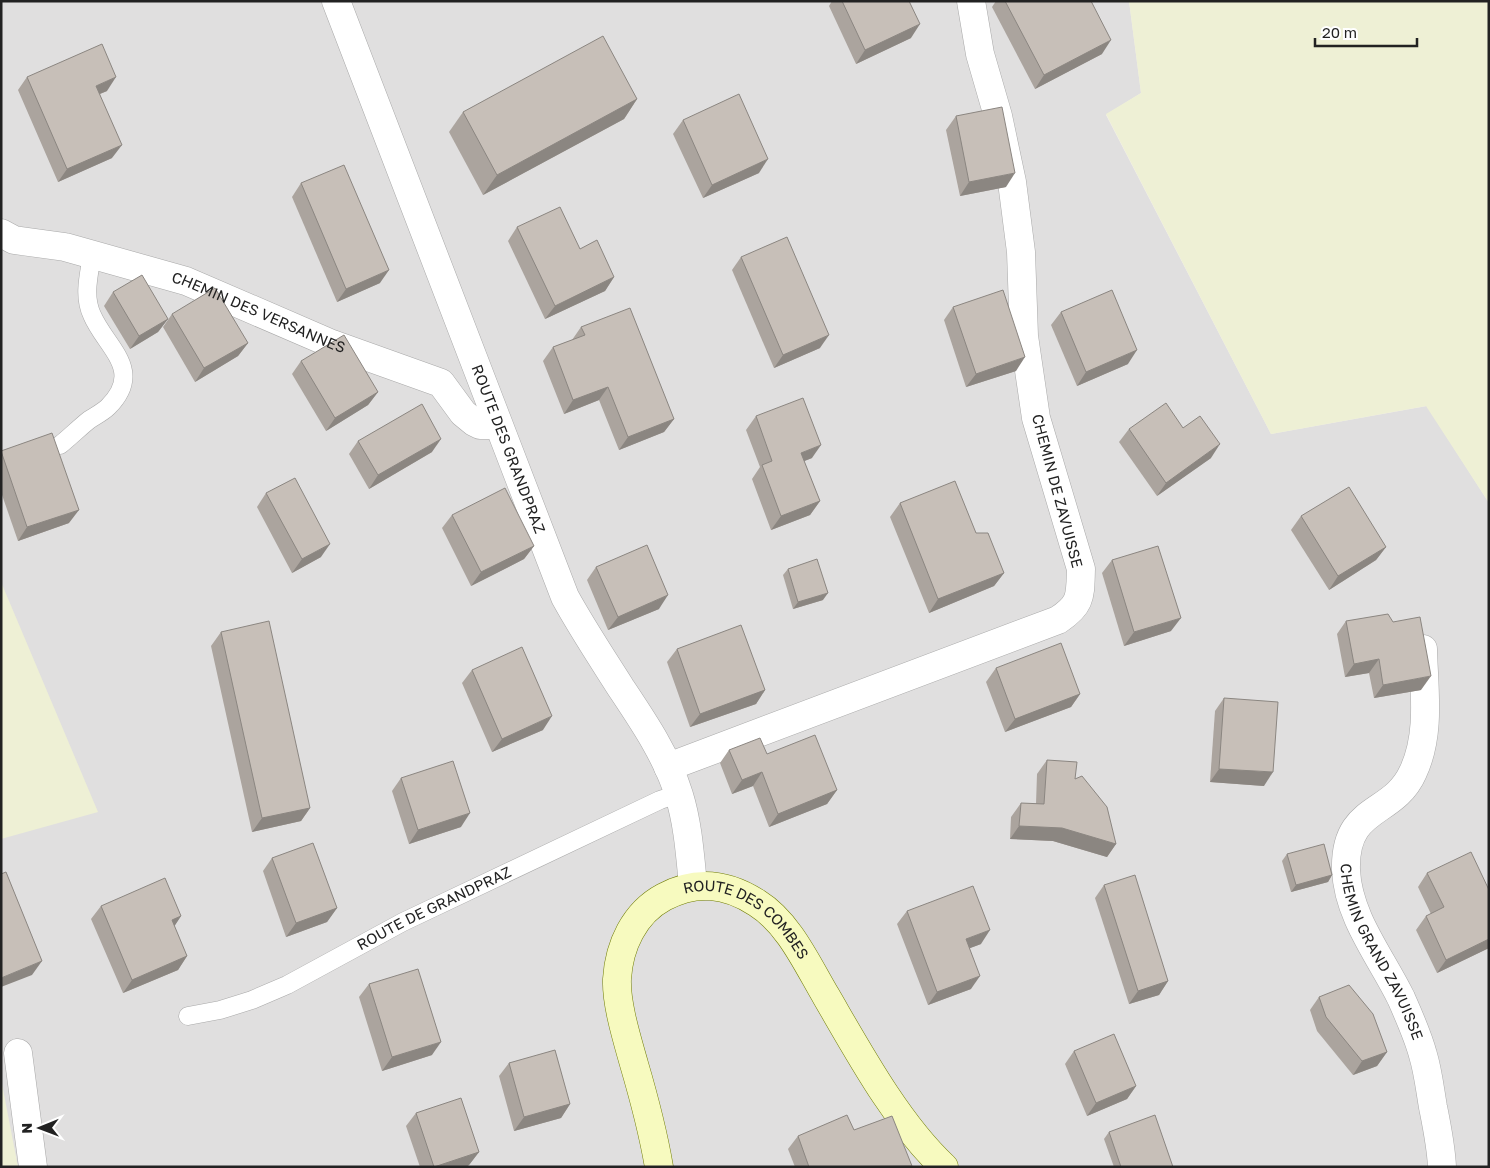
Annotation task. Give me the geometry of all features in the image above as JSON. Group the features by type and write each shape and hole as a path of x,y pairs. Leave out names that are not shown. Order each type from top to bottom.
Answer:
{"street":[{"name":"ROUTE DES GRANDPRAZ","path":"336,1 565,596 585,632 648,728 668,767 686,824 693,885"},
{"name":"CHEMIN DE ZAVUISSE","path":"668,767 1058,620 1072,610 1080,594 1081,569 1036,418 1024,336 1021,252 1012,182 998,116 980,54 971,1"},
{"name":"CHEMIN DES VERSANNES","path":"1,233 14,240 65,247 186,281 332,344 441,383 463,413 474,422 487,425 497,422"},
{"name":"CHEMIN GRAND ZAVUISSE","path":"1423,643 1425,725 1421,752 1412,774 1397,795 1369,814 1357,826 1350,838 1346,868 1348,892 1361,924 1401,999 1423,1054 1441,1148 1442,1167"},
{"name":"ROUTE DES COMBES","path":"659,1167 621,1012 617,980 621,955 628,934 639,917 656,901 675,891 693,885 711,886 728,890 757,903 776,920 792,940 890,1099 913,1132 944,1167"},
{"path":"18,1053 33,1167"}],"lane":[{"path":"60,445 108,407 117,395 123,381 120,359 92,315 87,296 92,255"},
{"name":"ROUTE DE GRANDPRAZ","path":"188,1016 220,1010 252,1000 286,985 403,922 660,800 678,794"}],"shaded area":[{"path":"1,1 1129,1 1141,93 1106,115 1271,434 1427,406 1489,503 1489,1167 1,1167"}],"green space":[{"path":"1129,1 1489,1 1489,503 1426,406 1271,434 1106,114 1141,93"},
{"path":"1,582 98,812 1,839"},
{"path":"1,1079 18,1167 1,1167"}],"building":[{"path":"842,1 909,1 920,24 865,50"},
{"path":"1005,1 1091,1 1111,40 1044,75"},
{"path":"603,36 637,99 497,175 463,112"},
{"path":"102,44 116,77 96,86 122,145 67,169 27,77"},
{"path":"739,94 768,159 712,185 683,120"},
{"path":"1002,107 1015,173 969,182 956,116"},
{"path":"344,165 389,270 346,289 301,183"},
{"path":"560,207 580,249 597,240 614,277 555,306 517,227"},
{"path":"787,237 829,335 783,355 741,257"},
{"path":"142,275 168,319 139,336 113,292"},
{"path":"215,288 248,343 204,368 172,314"},
{"path":"1003,290 1025,357 976,374 953,307"},
{"path":"1112,290 1137,350 1086,372 1061,312"},
{"path":"630,308 674,419 628,437 608,387 573,400 553,347 585,335 581,327"},
{"path":"344,335 378,392 335,418 301,361"},
{"path":"803,398 821,445 801,453 820,501 781,516 762,465 772,461 756,416"},
{"path":"1166,403 1183,428 1200,416 1220,444 1166,483 1129,429"},
{"path":"422,404 441,439 378,475 358,441"},
{"path":"52,433 79,510 27,527 1,451"},
{"path":"295,478 330,544 302,559 266,493"},
{"path":"955,481 976,533 988,533 1004,573 938,599 900,503"},
{"path":"1349,487 1386,547 1338,576 1301,516"},
{"path":"505,488 534,546 481,572 452,515"},
{"path":"647,545 668,595 618,617 596,567"},
{"path":"1158,546 1181,618 1134,632 1112,560"},
{"path":"817,559 828,593 798,602 788,569"},
{"path":"1388,614 1393,622 1420,617 1431,676 1383,685 1379,659 1354,664 1346,621"},
{"path":"269,621 310,808 262,818 221,632"},
{"path":"741,625 765,690 700,714 677,649"},
{"path":"1061,643 1080,694 1015,719 996,668"},
{"path":"522,647 552,716 502,739 472,670"},
{"path":"1224,698 1278,702 1273,772 1219,769"},
{"path":"815,735 837,790 778,814 762,772 742,780 729,750 760,738 767,754"},
{"path":"1047,760 1077,762 1075,779 1082,776 1107,807 1116,844 1062,828 1019,826 1021,803 1044,804"},
{"path":"453,761 470,813 418,830 401,778"},
{"path":"313,843 337,908 296,923 272,858"},
{"path":"1324,844 1332,875 1296,885 1287,854"},
{"path":"1471,852 1489,890 1489,939 1446,960 1426,916 1444,907 1427,873"},
{"path":"6,872 42,961 1,978 1,874"},
{"path":"1135,875 1168,981 1138,991 1104,885"},
{"path":"165,878 181,916 172,920 187,956 132,980 101,906"},
{"path":"973,886 990,930 966,939 980,976 937,992 907,911"},
{"path":"418,969 441,1042 392,1057 369,984"},
{"path":"1349,985 1373,1014 1387,1052 1362,1061 1326,1017 1319,997"},
{"path":"1114,1034 1136,1086 1096,1103 1074,1051"},
{"path":"555,1050 570,1104 524,1117 509,1063"},
{"path":"461,1098 479,1152 434,1167 416,1113"},
{"path":"847,1115 854,1130 892,1116 912,1166 809,1167 798,1136"},
{"path":"1155,1115 1173,1167 1121,1167 1109,1132"}]}
